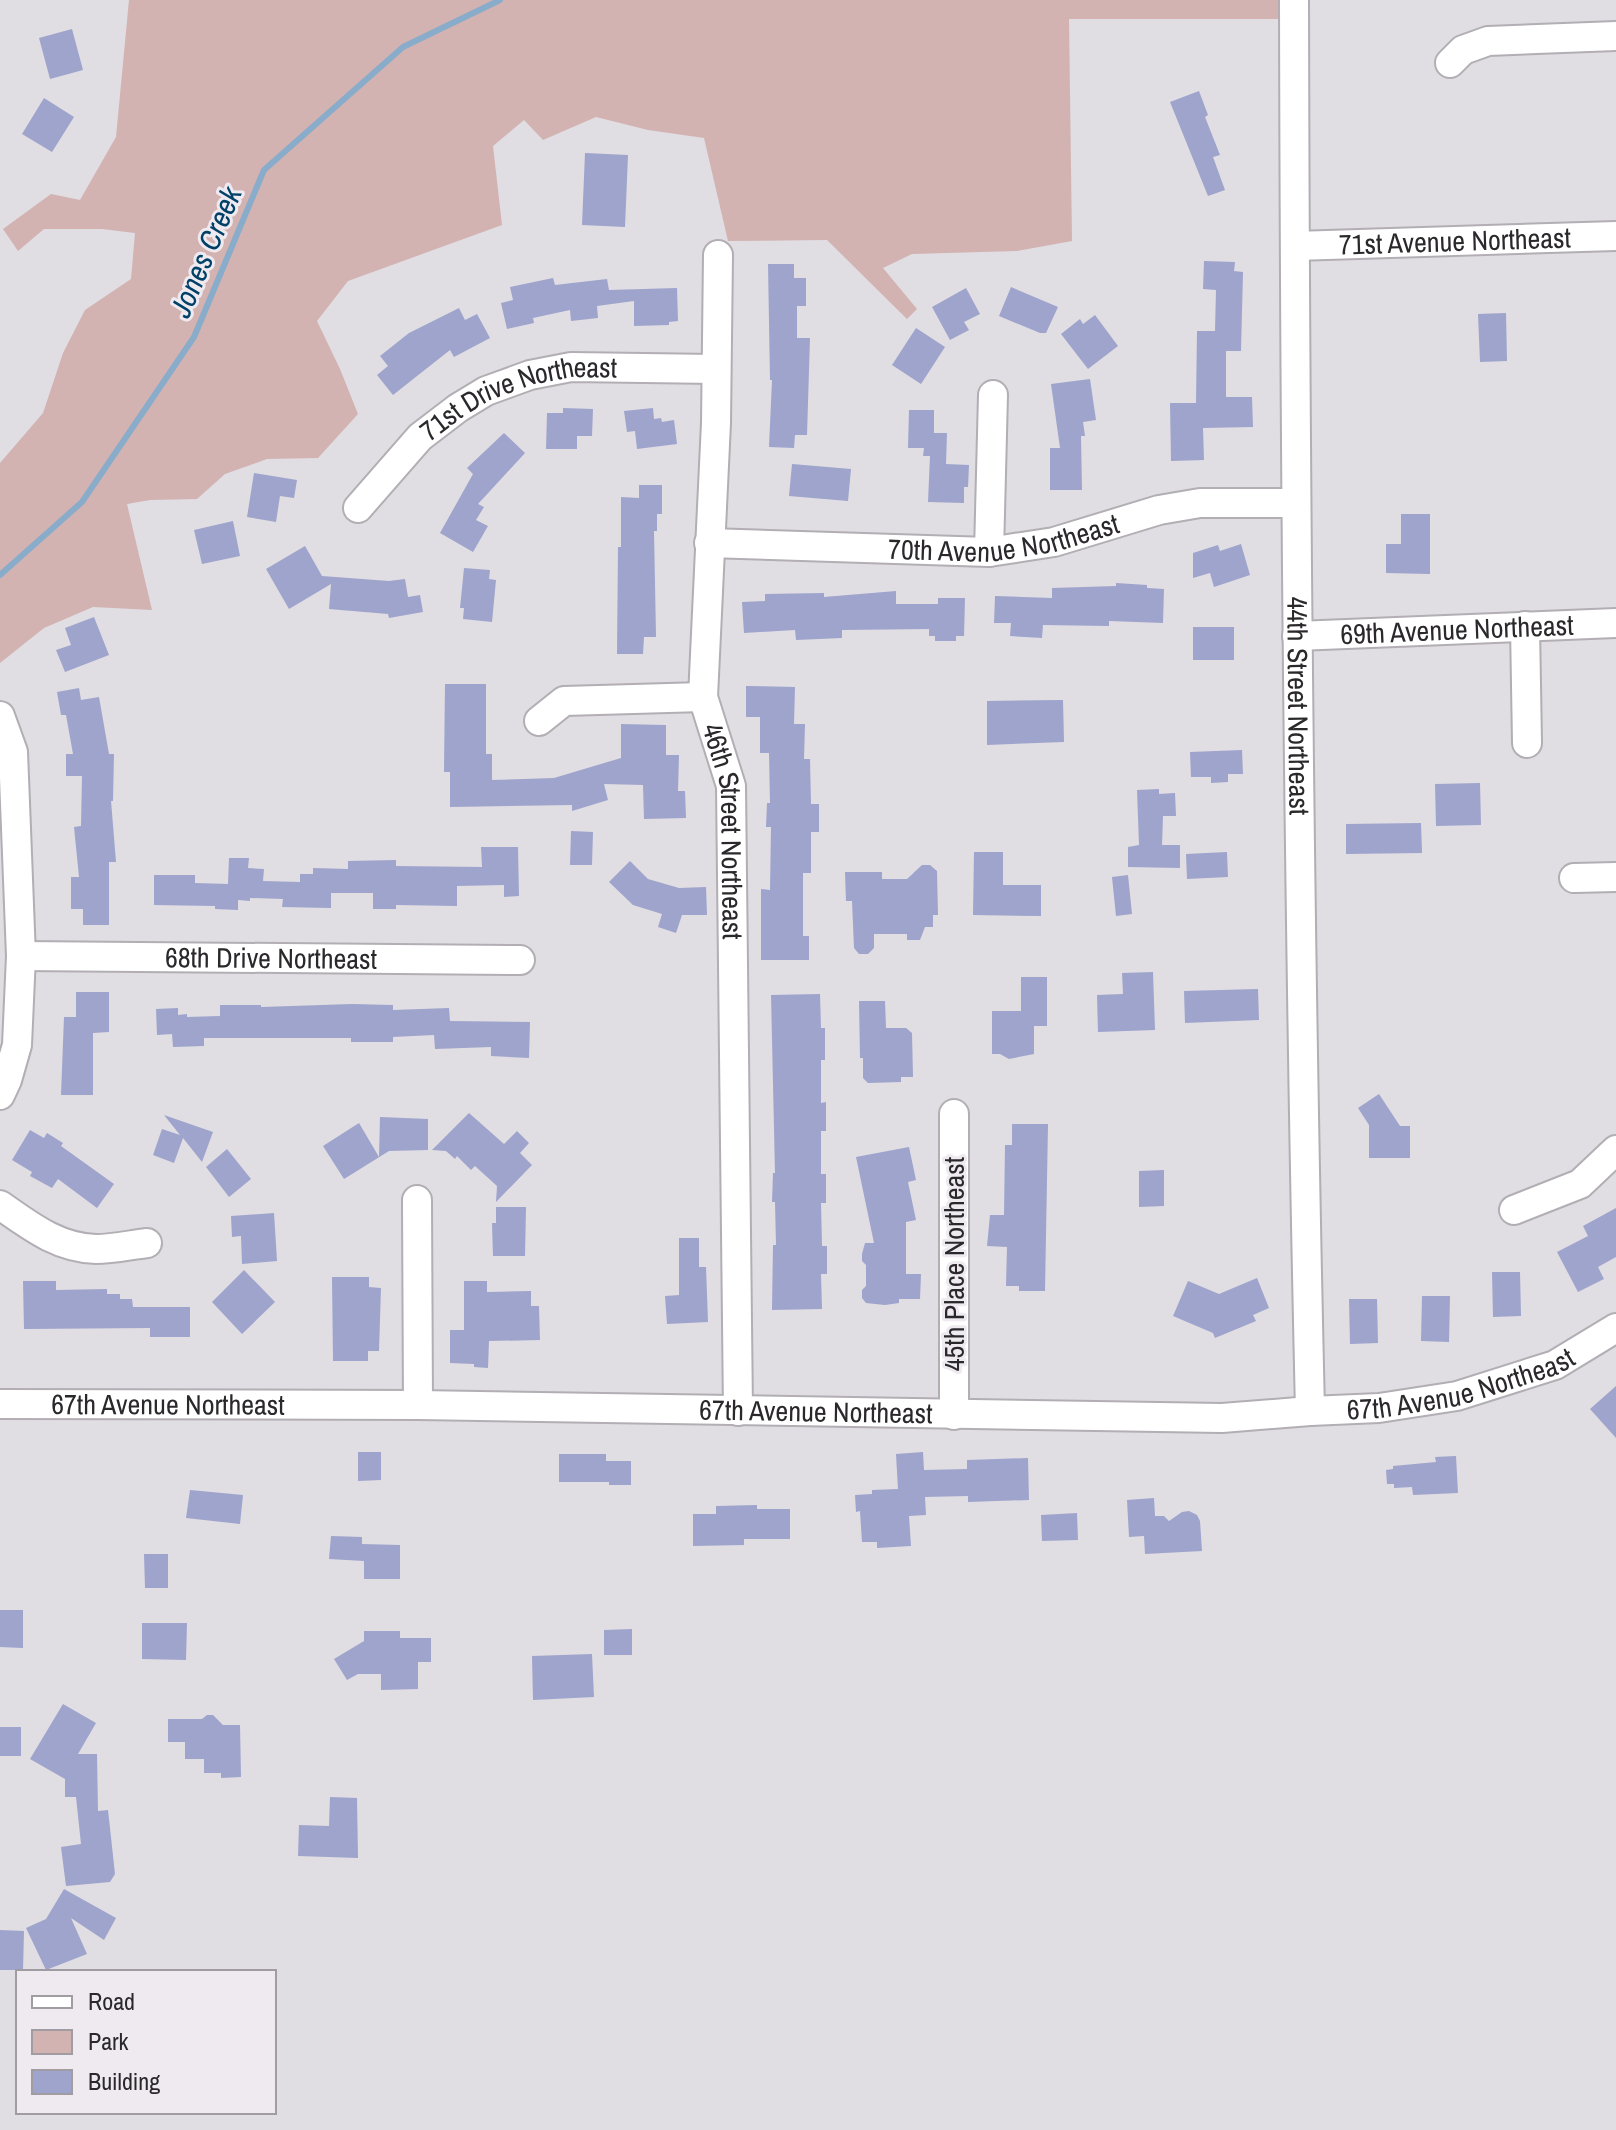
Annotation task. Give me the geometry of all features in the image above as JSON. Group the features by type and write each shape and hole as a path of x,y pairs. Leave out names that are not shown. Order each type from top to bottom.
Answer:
{"street":[{"name":"44th Street Northeast","path":"1294,0 1295,503 1302,1083 1310,1411"},
{"path":"1450,63 1463,50 1488,41 1616,36"},
{"name":"71st Avenue Northeast","path":"1295,246 1616,236"},
{"name":"46th Street Northeast","path":"718,255 716,423 703,697 731,786 738,1411"},
{"name":"71st Drive Northeast","path":"358,508 420,437 486,391 530,375 571,367 716,369"},
{"path":"989,552 993,395"},
{"name":"70th Avenue Northeast","path":"709,543 989,552 1054,542 1159,510 1200,503 1295,503"},
{"name":"69th Avenue Northeast","path":"1297,636 1616,623"},
{"path":"1525,626 1527,743"},
{"path":"539,721 564,701 703,697"},
{"path":"0,716 13,752 21,956 17,1045 0,1095"},
{"path":"1574,878 1616,877"},
{"name":"68th Drive Northeast","path":"21,956 520,960"},
{"name":"45th Place Northeast","path":"954,1114 954,1415"},
{"path":"1514,1210 1580,1184 1616,1150"},
{"path":"417,1200 418,1405"},
{"path":"0,1205 44,1236 67,1244 97,1249 147,1243"},
{"name":"67th Avenue Northeast","path":"0,1404 418,1405 1222,1418 1379,1408 1457,1396 1555,1365 1616,1328"}],"green space":[{"path":"129,0 1283,0 1283,19 1069,19 1072,241 1017,251 912,254 883,268 917,309 907,319 827,240 728,241 704,138 648,130 596,117 543,140 524,120 493,146 502,225 348,281 317,321 358,414 318,458 267,459 225,474 197,499 127,504 152,610 93,607 44,628 0,663 0,463 43,413 63,353 85,310 131,279 135,233 102,229 44,229 18,251 3,229 51,194 80,200 116,137"}],"building":[{"path":"72,29 83,70 50,79 39,38"},
{"path":"1199,91 1208,115 1205,117 1220,155 1213,157 1225,190 1208,196 1170,102"},
{"path":"44,98 74,117 52,152 22,134"},
{"path":"585,153 628,155 625,227 582,225"},
{"path":"1204,261 1235,262 1234,271 1243,272 1241,351 1226,351 1226,397 1252,397 1253,427 1203,428 1204,460 1171,461 1170,403 1196,403 1197,331 1215,331 1216,290 1203,289"},
{"path":"768,264 794,264 794,278 806,278 806,306 797,306 797,338 810,338 807,435 795,435 794,448 769,447 772,380"},
{"path":"553,278 555,285 607,279 609,290 677,288 678,321 669,322 669,325 634,326 634,301 597,306 598,318 571,321 570,310 533,318 534,323 507,329 501,303 513,300 510,287"},
{"path":"1011,287 1058,307 1046,333 999,316"},
{"path":"966,288 980,314 964,322 969,330 950,340 932,307"},
{"path":"459,308 465,320 477,314 490,338 454,357 450,350 393,395 377,375 388,366 380,356 409,333"},
{"path":"1506,313 1507,361 1480,362 1478,314"},
{"path":"1095,315 1118,346 1088,369 1061,334 1080,319 1083,324"},
{"path":"916,328 945,347 921,384 892,365"},
{"path":"1090,379 1096,420 1083,422 1082,490 1050,490 1050,448 1060,448 1051,384"},
{"path":"563,408 593,409 592,436 577,436 577,449 546,449 547,413 563,413"},
{"path":"653,408 654,419 661,418 662,422 674,420 677,444 637,449 635,431 627,432 624,411"},
{"path":"909,410 934,410 934,433 947,433 946,464 969,465 964,503 928,502 930,456 923,456 924,448 908,448"},
{"path":"504,433 525,453 478,504 484,507 476,520 488,526 473,552 440,533 473,474 467,468"},
{"path":"792,464 851,469 848,501 789,496"},
{"path":"254,473 297,480 294,498 280,496 276,522 247,517"},
{"path":"639,485 662,485 662,514 657,514 657,531 654,531 656,637 644,637 643,654 617,654 621,497 639,498"},
{"path":"1401,514 1430,514 1430,574 1386,573 1386,544 1401,544"},
{"path":"233,521 240,556 202,564 194,530"},
{"path":"1241,544 1250,575 1214,587 1210,573 1193,578 1193,553 1218,545 1220,551"},
{"path":"305,546 322,576 389,581 405,579 408,597 420,595 423,612 389,618 388,614 329,609 331,584 289,609 266,569"},
{"path":"464,568 490,570 489,579 496,580 492,622 463,619 464,608 460,608"},
{"path":"1116,583 1164,589 1163,623 1109,621 1109,626 1043,625 1042,638 1010,636 1011,623 994,623 995,596 1052,598 1052,588 1116,586"},
{"path":"896,591 896,604 938,604 938,598 965,598 964,636 956,636 956,641 935,641 935,636 929,636 929,629 842,630 842,638 796,640 795,630 744,633 742,602 765,601 765,594 824,593 824,597"},
{"path":"94,617 109,655 65,672 56,650 71,645 65,628"},
{"path":"1193,627 1234,627 1234,660 1193,660"},
{"path":"445,684 486,684 486,754 492,754 492,780 554,778 621,758 621,724 666,725 666,755 679,755 678,791 685,791 686,818 644,819 643,785 604,784 608,800 572,811 572,805 450,807 450,772 444,772"},
{"path":"746,686 795,687 794,724 805,724 804,759 810,759 811,804 819,804 819,832 811,832 811,873 803,873 803,936 809,936 809,960 761,960 761,889 770,890 771,827 766,827 767,803 770,803 769,753 760,753 760,717 746,717"},
{"path":"79,688 81,700 99,697 109,754 114,754 111,801 116,862 109,862 109,925 83,925 83,909 71,909 71,877 79,877 74,827 81,826 82,776 66,776 66,754 73,754 66,715 61,715 57,692"},
{"path":"1063,700 1064,742 987,745 987,701"},
{"path":"1242,750 1243,774 1228,774 1228,782 1211,783 1211,777 1191,777 1190,752"},
{"path":"1480,783 1481,825 1436,826 1435,784"},
{"path":"1159,789 1159,794 1175,793 1176,816 1163,816 1162,845 1180,845 1180,868 1128,867 1128,847 1139,845 1137,790"},
{"path":"1421,823 1422,853 1346,854 1346,824"},
{"path":"571,831 593,832 592,865 570,865"},
{"path":"481,847 518,847 519,896 504,897 504,885 457,886 457,906 396,905 396,909 373,909 373,893 331,893 331,908 282,907 283,899 250,898 250,901 238,900 238,910 215,909 215,906 154,905 154,875 195,875 195,883 228,884 229,858 249,858 248,868 264,869 263,881 300,882 300,874 313,874 313,868 348,869 348,861 396,860 396,866 482,867"},
{"path":"974,852 1003,852 1003,885 1041,885 1041,916 973,915"},
{"path":"1227,852 1228,877 1187,879 1186,854"},
{"path":"630,861 648,879 679,888 706,887 707,915 682,915 676,933 658,927 662,914 633,905 609,882"},
{"path":"922,865 930,865 937,871 938,915 933,915 933,927 925,927 920,940 907,940 907,934 874,934 874,948 868,954 859,954 854,948 852,901 846,901 845,872 882,872 882,879 907,879"},
{"path":"1128,875 1132,914 1116,916 1112,877"},
{"path":"1153,972 1155,1030 1098,1032 1097,995 1123,994 1122,973"},
{"path":"1021,977 1047,977 1047,1026 1034,1026 1034,1054 1009,1059 992,1054 992,1011 1021,1011"},
{"path":"1258,989 1259,1020 1185,1023 1184,991"},
{"path":"76,992 109,992 109,1032 93,1033 93,1095 61,1095 64,1017 76,1017"},
{"path":"820,994 821,1028 825,1028 821,1103 826,1102 826,1131 821,1131 821,1174 826,1174 826,1203 821,1203 822,1246 827,1246 827,1274 821,1274 822,1309 772,1310 773,1245 776,1245 775,1202 772,1202 775,1173 771,995"},
{"path":"859,1001 885,1001 886,1028 906,1028 912,1033 913,1077 901,1077 901,1082 868,1083 863,1078"},
{"path":"220,1005 393,1005 393,1010 449,1008 450,1021 530,1022 529,1058 491,1056 491,1047 435,1049 434,1035 393,1037 393,1042 351,1042 351,1038 204,1038 204,1046 173,1047 172,1034 157,1035 156,1009 178,1008 178,1015 187,1014 187,1017 220,1016"},
{"path":"1379,1094 1400,1126 1410,1126 1410,1158 1369,1158 1369,1125 1358,1108"},
{"path":"469,1113 504,1144 517,1131 529,1143 520,1153 532,1165 496,1202 497,1186 475,1166 471,1170 457,1156 455,1159 446,1151 432,1150"},
{"path":"164,1115 213,1132 202,1162 183,1138 174,1163 153,1155 162,1129 180,1135"},
{"path":"380,1117 428,1119 428,1150 389,1151 344,1179 323,1146 359,1123 379,1157"},
{"path":"1012,1124 1048,1124 1045,1291 1019,1291 1019,1286 1006,1286 1007,1247 987,1246 990,1215 1004,1215 1005,1145 1012,1145"},
{"path":"30,1130 44,1138 47,1133 63,1143 61,1146 114,1184 97,1208 58,1179 52,1188 30,1176 32,1172 12,1160"},
{"path":"909,1147 916,1180 908,1182 916,1220 906,1222 906,1274 921,1274 920,1299 899,1299 899,1303 885,1305 866,1303 862,1298 862,1290 866,1286 866,1265 862,1254 865,1243 874,1243 856,1157"},
{"path":"227,1149 251,1179 229,1197 206,1167"},
{"path":"1164,1170 1164,1206 1139,1207 1139,1171"},
{"path":"496,1207 526,1207 525,1256 493,1256 492,1223 496,1223"},
{"path":"1616,1208 1616,1257 1598,1267 1604,1279 1578,1292 1557,1252 1588,1236 1583,1226"},
{"path":"274,1213 277,1261 242,1264 241,1236 232,1237 231,1216"},
{"path":"679,1238 699,1238 699,1267 706,1267 708,1322 667,1324 665,1296 679,1295"},
{"path":"244,1270 275,1302 242,1334 212,1302"},
{"path":"1492,1272 1520,1272 1521,1316 1493,1317"},
{"path":"332,1277 369,1277 369,1287 381,1288 379,1351 368,1351 368,1361 333,1361"},
{"path":"1257,1278 1269,1308 1253,1315 1256,1321 1215,1338 1213,1333 1173,1316 1188,1281 1219,1294"},
{"path":"23,1281 56,1281 56,1290 107,1289 107,1294 120,1294 120,1299 132,1299 133,1307 190,1307 190,1337 150,1337 150,1328 24,1329"},
{"path":"464,1281 487,1281 487,1292 531,1291 531,1306 539,1306 540,1340 489,1341 488,1368 450,1363 450,1330 464,1330"},
{"path":"1422,1296 1450,1296 1449,1342 1421,1341"},
{"path":"1349,1299 1377,1299 1378,1343 1350,1344"},
{"path":"1616,1386 1616,1438 1590,1409"},
{"path":"358,1452 381,1452 381,1480 358,1481"},
{"path":"923,1452 924,1470 967,1469 967,1460 1028,1458 1029,1500 968,1502 968,1496 925,1497 926,1515 909,1516 911,1546 877,1548 877,1542 862,1542 860,1511 856,1512 855,1495 872,1494 872,1490 898,1489 896,1454"},
{"path":"559,1454 606,1454 606,1461 631,1461 631,1485 559,1482"},
{"path":"1456,1456 1458,1493 1413,1495 1412,1487 1394,1488 1394,1484 1387,1484 1386,1470 1393,1469 1393,1466 1436,1462 1435,1457"},
{"path":"190,1490 243,1495 240,1524 186,1518"},
{"path":"1154,1498 1155,1516 1164,1516 1169,1521 1182,1512 1197,1515 1202,1551 1145,1554 1144,1536 1129,1537 1127,1500"},
{"path":"757,1505 757,1509 790,1509 790,1539 744,1539 744,1545 693,1546 693,1514 716,1514 716,1506"},
{"path":"1077,1513 1078,1540 1042,1541 1041,1515"},
{"path":"331,1536 362,1537 362,1544 400,1545 400,1579 364,1579 364,1561 329,1559"},
{"path":"144,1554 168,1554 168,1588 145,1588"},
{"path":"0,1610 23,1610 23,1648 0,1647"},
{"path":"142,1623 187,1623 186,1660 142,1659"},
{"path":"632,1629 632,1655 604,1655 604,1630"},
{"path":"364,1631 400,1631 400,1638 431,1638 431,1662 418,1662 418,1689 381,1690 381,1674 358,1674 347,1680 334,1659 364,1641"},
{"path":"592,1654 594,1697 533,1700 532,1656"},
{"path":"63,1704 96,1723 78,1754 97,1754 98,1811 108,1810 115,1874 110,1882 66,1886 61,1847 81,1844 76,1797 65,1797 65,1779 30,1759"},
{"path":"213,1715 223,1725 240,1725 241,1777 221,1778 221,1773 204,1773 204,1759 185,1759 185,1742 168,1742 168,1719 202,1719"},
{"path":"0,1727 21,1727 21,1756 0,1756"},
{"path":"330,1797 357,1798 358,1858 298,1856 299,1825 329,1826"},
{"path":"64,1889 116,1918 104,1940 71,1918 87,1954 46,1970 26,1928 46,1919"},
{"path":"0,1930 24,1931 23,1970 0,1970"}],"waterway":[{"name":"Jones Creek","path":"0,575 82,502 194,337 264,170 403,47 500,0"}]}
